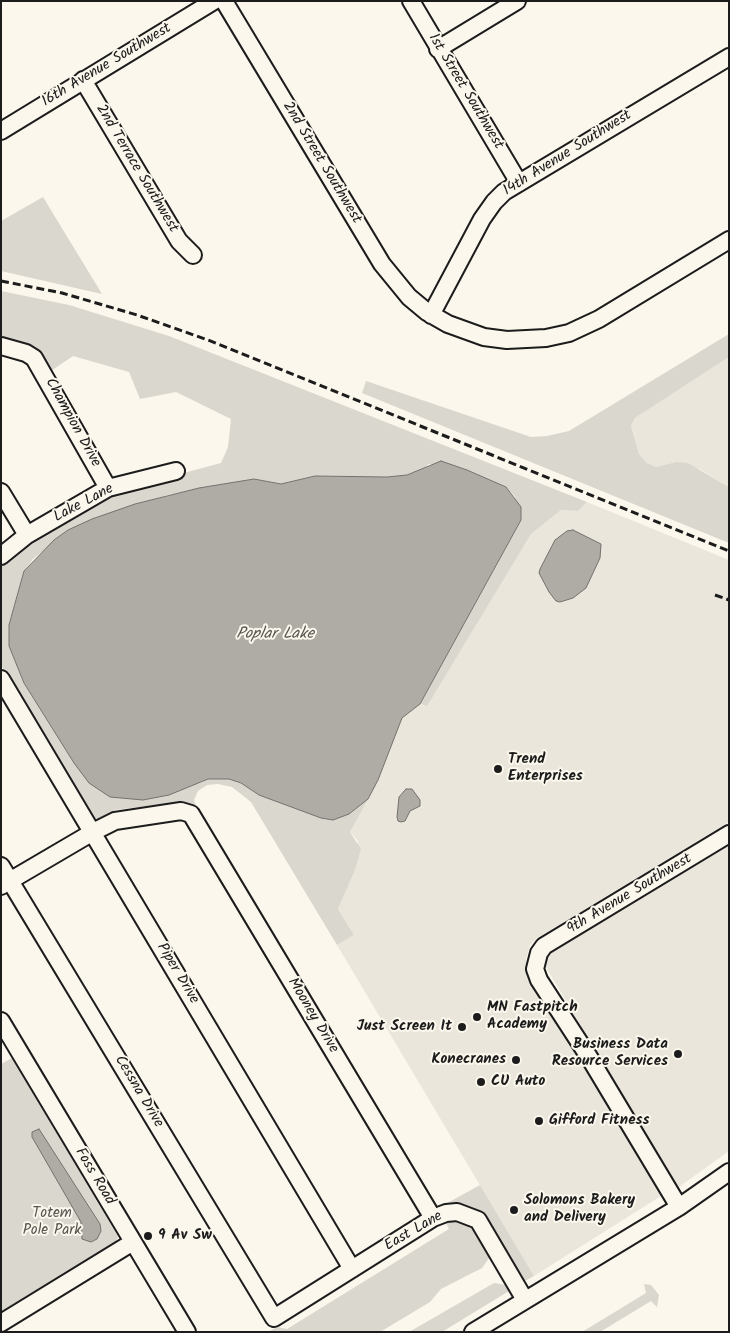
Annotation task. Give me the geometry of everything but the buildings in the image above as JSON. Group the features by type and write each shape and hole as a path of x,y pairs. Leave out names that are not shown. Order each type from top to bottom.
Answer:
{"street":[{"name":"16th Avenue Southwest","path":"1,131 214,1"},
{"name":"2nd Street Southwest","path":"224,1 382,264 409,297 431,315 466,332 484,337 527,340 561,334 600,319 729,240"},
{"name":"1st Street Southwest","path":"411,1 519,184"},
{"path":"438,49 517,1"},
{"name":"14th Avenue Southwest","path":"431,315 482,219 494,202 519,184 729,57"},
{"name":"2nd Terrace Southwest","path":"83,80 179,241 193,255"},
{"name":"Champion Drive","path":"1,346 26,353 34,358 108,488"},
{"name":"Lake Lane","path":"1,556 27,535 108,488 176,471"},
{"path":"1,492 27,535"},
{"name":"Piper Drive","path":"1,679 352,1270"},
{"name":"Mooney Drive","path":"93,832 115,822 182,811 191,814 433,1218"},
{"path":"6,884 93,832"},
{"name":"9th Avenue Southwest","path":"679,1207 534,969 539,952 544,946 729,834"},
{"name":"Cessna Drive","path":"1,866 6,884 274,1318"},
{"name":"Foss Road","path":"1,1022 187,1332"},
{"path":"473,1332 679,1207 729,1172"},
{"name":"East Lane","path":"274,1318 433,1218 446,1213 457,1212 478,1220 525,1300"},
{"path":"1,1323 134,1242"}],"shaded area":[{"path":"729,357 729,487 700,469 676,462 656,467 647,463 639,454 631,426 635,418"},
{"path":"587,502 729,560 729,822 537,938 530,945 526,959 528,974 661,1196 534,1276 337,945 354,935 338,909 355,870 358,841 350,832 402,718 420,704 424,706 531,534 561,510 578,511"},
{"path":"729,844 729,1151 679,1187 675,1184 544,964 547,954"}],"green space":[{"path":"43,197 102,294 1,271 1,221"},
{"path":"1,291 69,305 169,336 587,502 578,511 561,510 531,534 427,706 420,704 521,520 515,497 506,487 467,470 429,464 422,470 407,475 387,477 315,476 281,484 254,479 168,495 68,530 33,559 24,571 9,625 9,646 24,683 74,763 196,784 208,779 229,779 240,783 259,795 349,814 368,799 350,832 361,849 355,870 338,909 354,935 337,945 251,802 232,787 218,784 207,785 198,791 194,800 198,812 191,805 182,802 115,810 98,819 93,818 1,665 1,564 38,535 109,493 221,463 228,447 231,419 176,392 140,399 129,372 73,356 51,371 38,349 1,338"},
{"path":"729,334 729,357 635,418 631,426 639,454 647,463 656,467 676,462 688,463 729,487 729,543 362,393 366,381 531,437 547,436 569,431"},
{"name":"Totem Pole Park","path":"12,1058 118,1237 115,1244 1,1313 1,1064"},
{"path":"480,1185 534,1276 523,1282 477,1212 460,1205 442,1206"},
{"path":"452,1219 466,1222 475,1228 489,1253 489,1258 482,1268 441,1289 430,1302 380,1332 268,1332 277,1327 287,1329 449,1229 445,1221"},
{"path":"494,1283 506,1285 509,1291 442,1332 409,1332"},
{"path":"644,1284 651,1285 659,1295 657,1307 651,1301 600,1332 582,1332 646,1293"}],"water":[{"name":"Poplar Lake","path":"441,461 506,487 521,507 521,520 420,704 402,718 378,780 368,799 349,814 333,820 321,818 259,795 241,783 229,779 208,779 169,795 143,800 110,797 89,783 74,763 24,683 9,646 9,625 24,571 54,540 68,530 92,519 135,504 199,488 254,479 281,484 315,476 387,477 407,475"},
{"path":"573,530 601,544 600,558 586,588 573,598 560,602 556,601 549,592 539,573 555,540 567,531"},
{"path":"406,789 412,789 420,800 420,806 410,811 405,821 401,822 398,821 397,817 399,797"},
{"path":"39,1129 100,1224 101,1231 97,1239 91,1242 82,1239 81,1222 32,1137 32,1132"}],"railway":[{"path":"1,281 62,293 137,315 208,340 729,551"},
{"path":"715,595 729,600"}],"place":[{"name":"Trend Enterprises","path":"498,769"},
{"name":"MN Fastpitch Academy","path":"477,1017"},
{"name":"Just Screen It","path":"462,1027"},
{"name":"Business Data Resource Services","path":"678,1054"},
{"name":"Konecranes","path":"516,1060"},
{"name":"CU Auto","path":"481,1082"},
{"name":"Gifford Fitness","path":"539,1121"},
{"name":"Solomons Bakery and Delivery","path":"514,1210"},
{"name":"9 Av Sw","path":"148,1236"}]}
